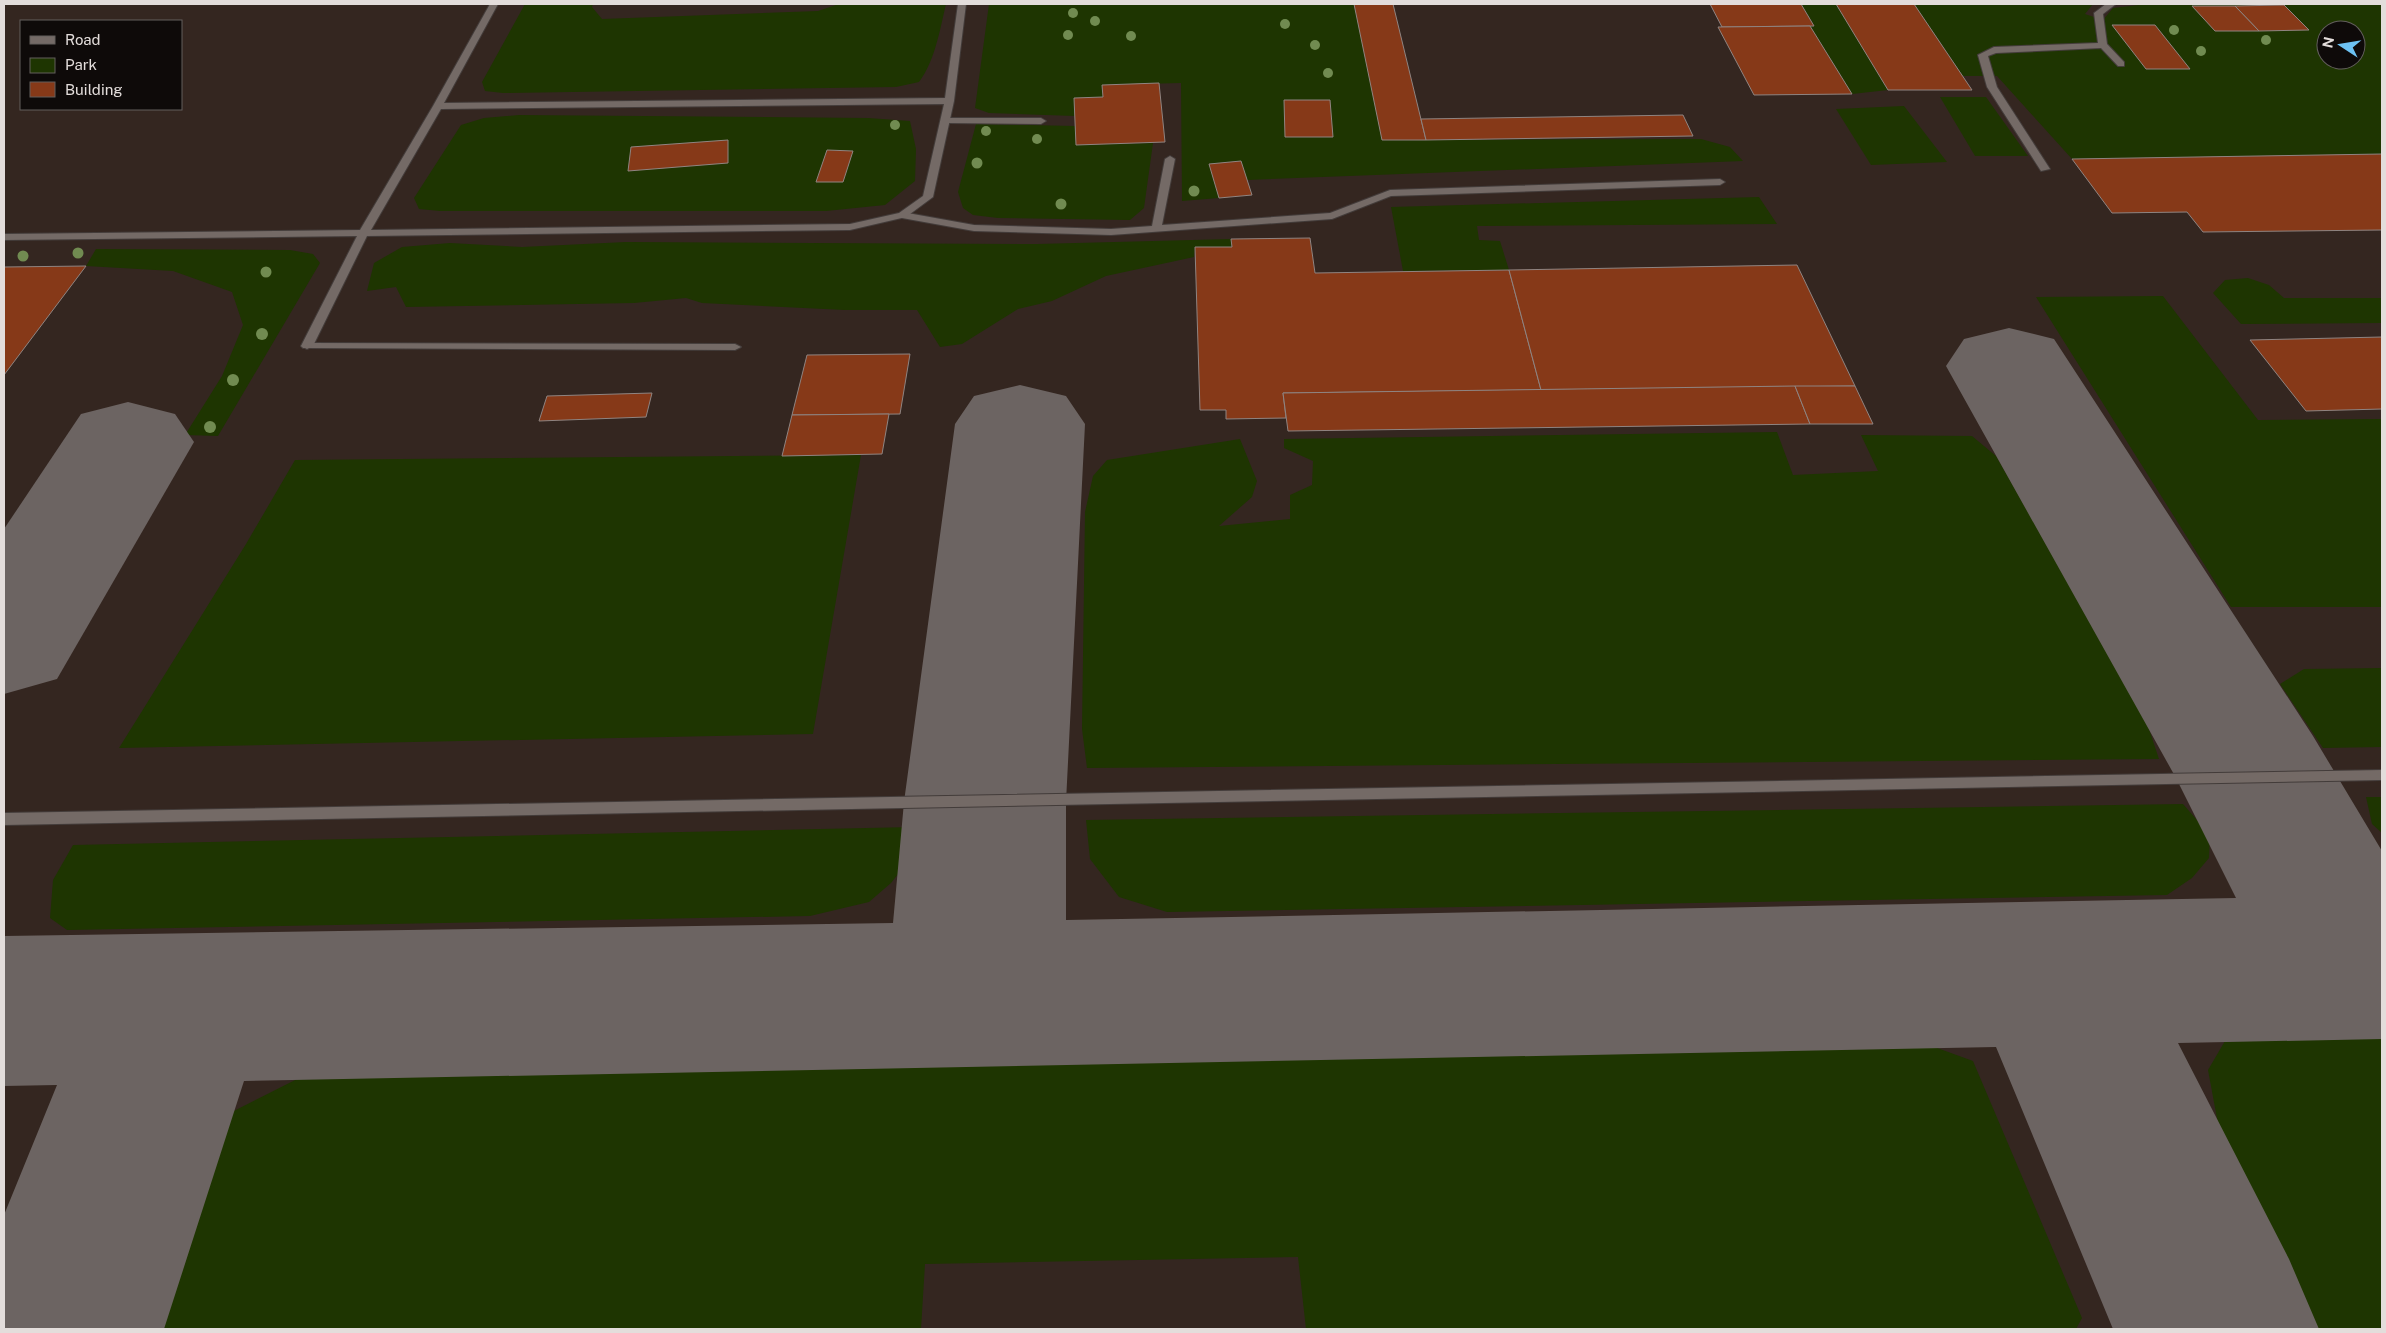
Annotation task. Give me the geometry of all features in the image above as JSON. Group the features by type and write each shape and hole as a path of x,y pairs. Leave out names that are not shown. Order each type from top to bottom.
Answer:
{"street":[{"path":"494,4 438,106 363,234 307,346 735,347"},
{"path":"4,237 850,227 902,215 928,197 946,120 962,4"},
{"path":"2112,4 2098,14 2103,45 2121,64"},
{"path":"2044,169 1992,87 1983,55 1994,50 2103,45"},
{"path":"438,106 949,101"},
{"path":"946,120 1041,121"},
{"path":"1156,230 1170,159"},
{"path":"902,215 974,228 1111,232 1332,216 1390,193 1720,182"},
{"path":"4,819 2382,775"}],"shaded area":[{"path":"4,4 2382,4 2382,1329 4,1329"}],"green space":[{"path":"525,4 593,4 592,7 602,19 818,11 839,4 946,4 936,44 925,74 919,82 896,87 503,93 485,91 482,82"},
{"path":"989,4 1354,4 1383,140 1701,139 1730,147 1743,161 1247,180 1240,161 1209,164 1219,198 1182,201 1181,83 1102,85 1103,97 1075,98 1075,116 989,113 975,108"},
{"path":"1801,4 1836,4 1888,90 1852,94 1810,26 1814,25"},
{"path":"1914,4 2093,4 2085,14 2103,20 2113,8 2147,4 2382,4 2382,154 2072,159 1997,76 1963,76"},
{"path":"1940,97 1986,97 2028,156 1975,156"},
{"path":"1904,106 1947,162 1871,165 1836,109"},
{"path":"519,115 868,118 910,121 916,149 915,181 885,205 826,211 440,211 419,209 414,198 461,125 484,118"},
{"path":"976,124 1075,126 1076,145 1153,143 1144,208 1130,220 998,218 973,215 963,208 958,192"},
{"path":"1759,197 1777,224 1477,226 1479,240 1500,241 1509,270 1403,271 1391,207"},
{"path":"1231,239 1232,247 1195,247 1194,257 1106,276 1052,301 1018,309 962,344 940,347 917,310 845,310 702,303 686,298 634,303 406,307 396,287 367,291 374,263 402,247 450,243 522,247 626,242 1037,244"},
{"path":"96,249 290,250 313,254 320,263 218,436 185,435 222,376 243,325 232,292 173,271 86,266"},
{"path":"2248,278 2269,285 2284,298 2382,298 2382,323 2241,324 2213,293 2225,280"},
{"path":"2163,296 2258,420 2382,419 2382,607 2231,607 2036,297"},
{"path":"1777,432 1793,475 1878,471 1861,435 1972,436 1996,456 2145,717 2159,759 1087,768 1082,729 1085,512 1093,476 1107,460 1240,439 1257,481 1252,497 1219,526 1290,519 1290,495 1312,485 1313,461 1284,448 1284,439"},
{"path":"861,455 813,734 119,748 246,544 295,460"},
{"path":"2382,668 2382,747 2323,748 2280,684 2304,669"},
{"path":"2366,797 2382,797 2382,833 2372,824"},
{"path":"2183,804 2210,835 2209,858 2192,878 2167,895 1167,912 1119,897 1090,859 1086,820"},
{"path":"913,827 910,859 891,883 869,902 810,916 67,930 50,918 53,880 73,845"},
{"path":"2382,1028 2382,1329 2313,1329 2224,1156 2208,1070 2232,1029"},
{"path":"1907,1037 1973,1061 2082,1318 2076,1329 1306,1329 1298,1257 925,1264 921,1329 121,1329 122,1315 216,1120 309,1073"}],"building":[{"path":"1354,4 1393,4 1426,140 1382,140"},
{"path":"1710,4 1801,4 1814,26 1722,27"},
{"path":"1836,4 1914,4 1972,90 1888,90"},
{"path":"2284,5 2309,30 2259,31 2235,6"},
{"path":"2192,6 2235,6 2259,31 2215,31"},
{"path":"2112,25 2155,25 2190,69 2146,69"},
{"path":"1810,26 1852,94 1754,95 1718,27"},
{"path":"1159,83 1165,142 1076,145 1074,98 1103,97 1102,85"},
{"path":"1284,100 1330,100 1333,137 1285,137"},
{"path":"1683,115 1693,136 1426,140 1421,119"},
{"path":"728,140 728,163 628,171 631,147"},
{"path":"827,150 853,151 843,182 816,182"},
{"path":"2382,154 2382,230 2203,232 2187,212 2112,213 2072,159"},
{"path":"1241,161 1252,195 1219,198 1209,164"},
{"path":"1310,238 1315,273 1509,270 1541,390 1283,393 1286,418 1226,419 1226,410 1200,410 1195,247 1232,247 1231,239"},
{"path":"1797,265 1855,386 1541,390 1509,270"},
{"path":"86,266 4,375 4,267"},
{"path":"2382,337 2382,409 2306,411 2250,340"},
{"path":"910,354 900,414 792,415 807,355"},
{"path":"1795,386 1810,424 1288,431 1283,393"},
{"path":"1795,386 1855,386 1873,424 1810,424"},
{"path":"652,393 646,417 539,421 547,396"},
{"path":"889,414 882,454 782,456 792,415"}],"taxiway":[{"path":"2009,366 2256,778 2359,967"},
{"path":"976,995 985,802 1020,424"},
{"path":"4,643 128,442"},
{"path":"976,995 2382,967"},
{"path":"2054,974 2216,1329"},
{"path":"178,1008 976,995"},
{"path":"4,1011 178,1008"},
{"path":"61,1329 178,1008"}]}
